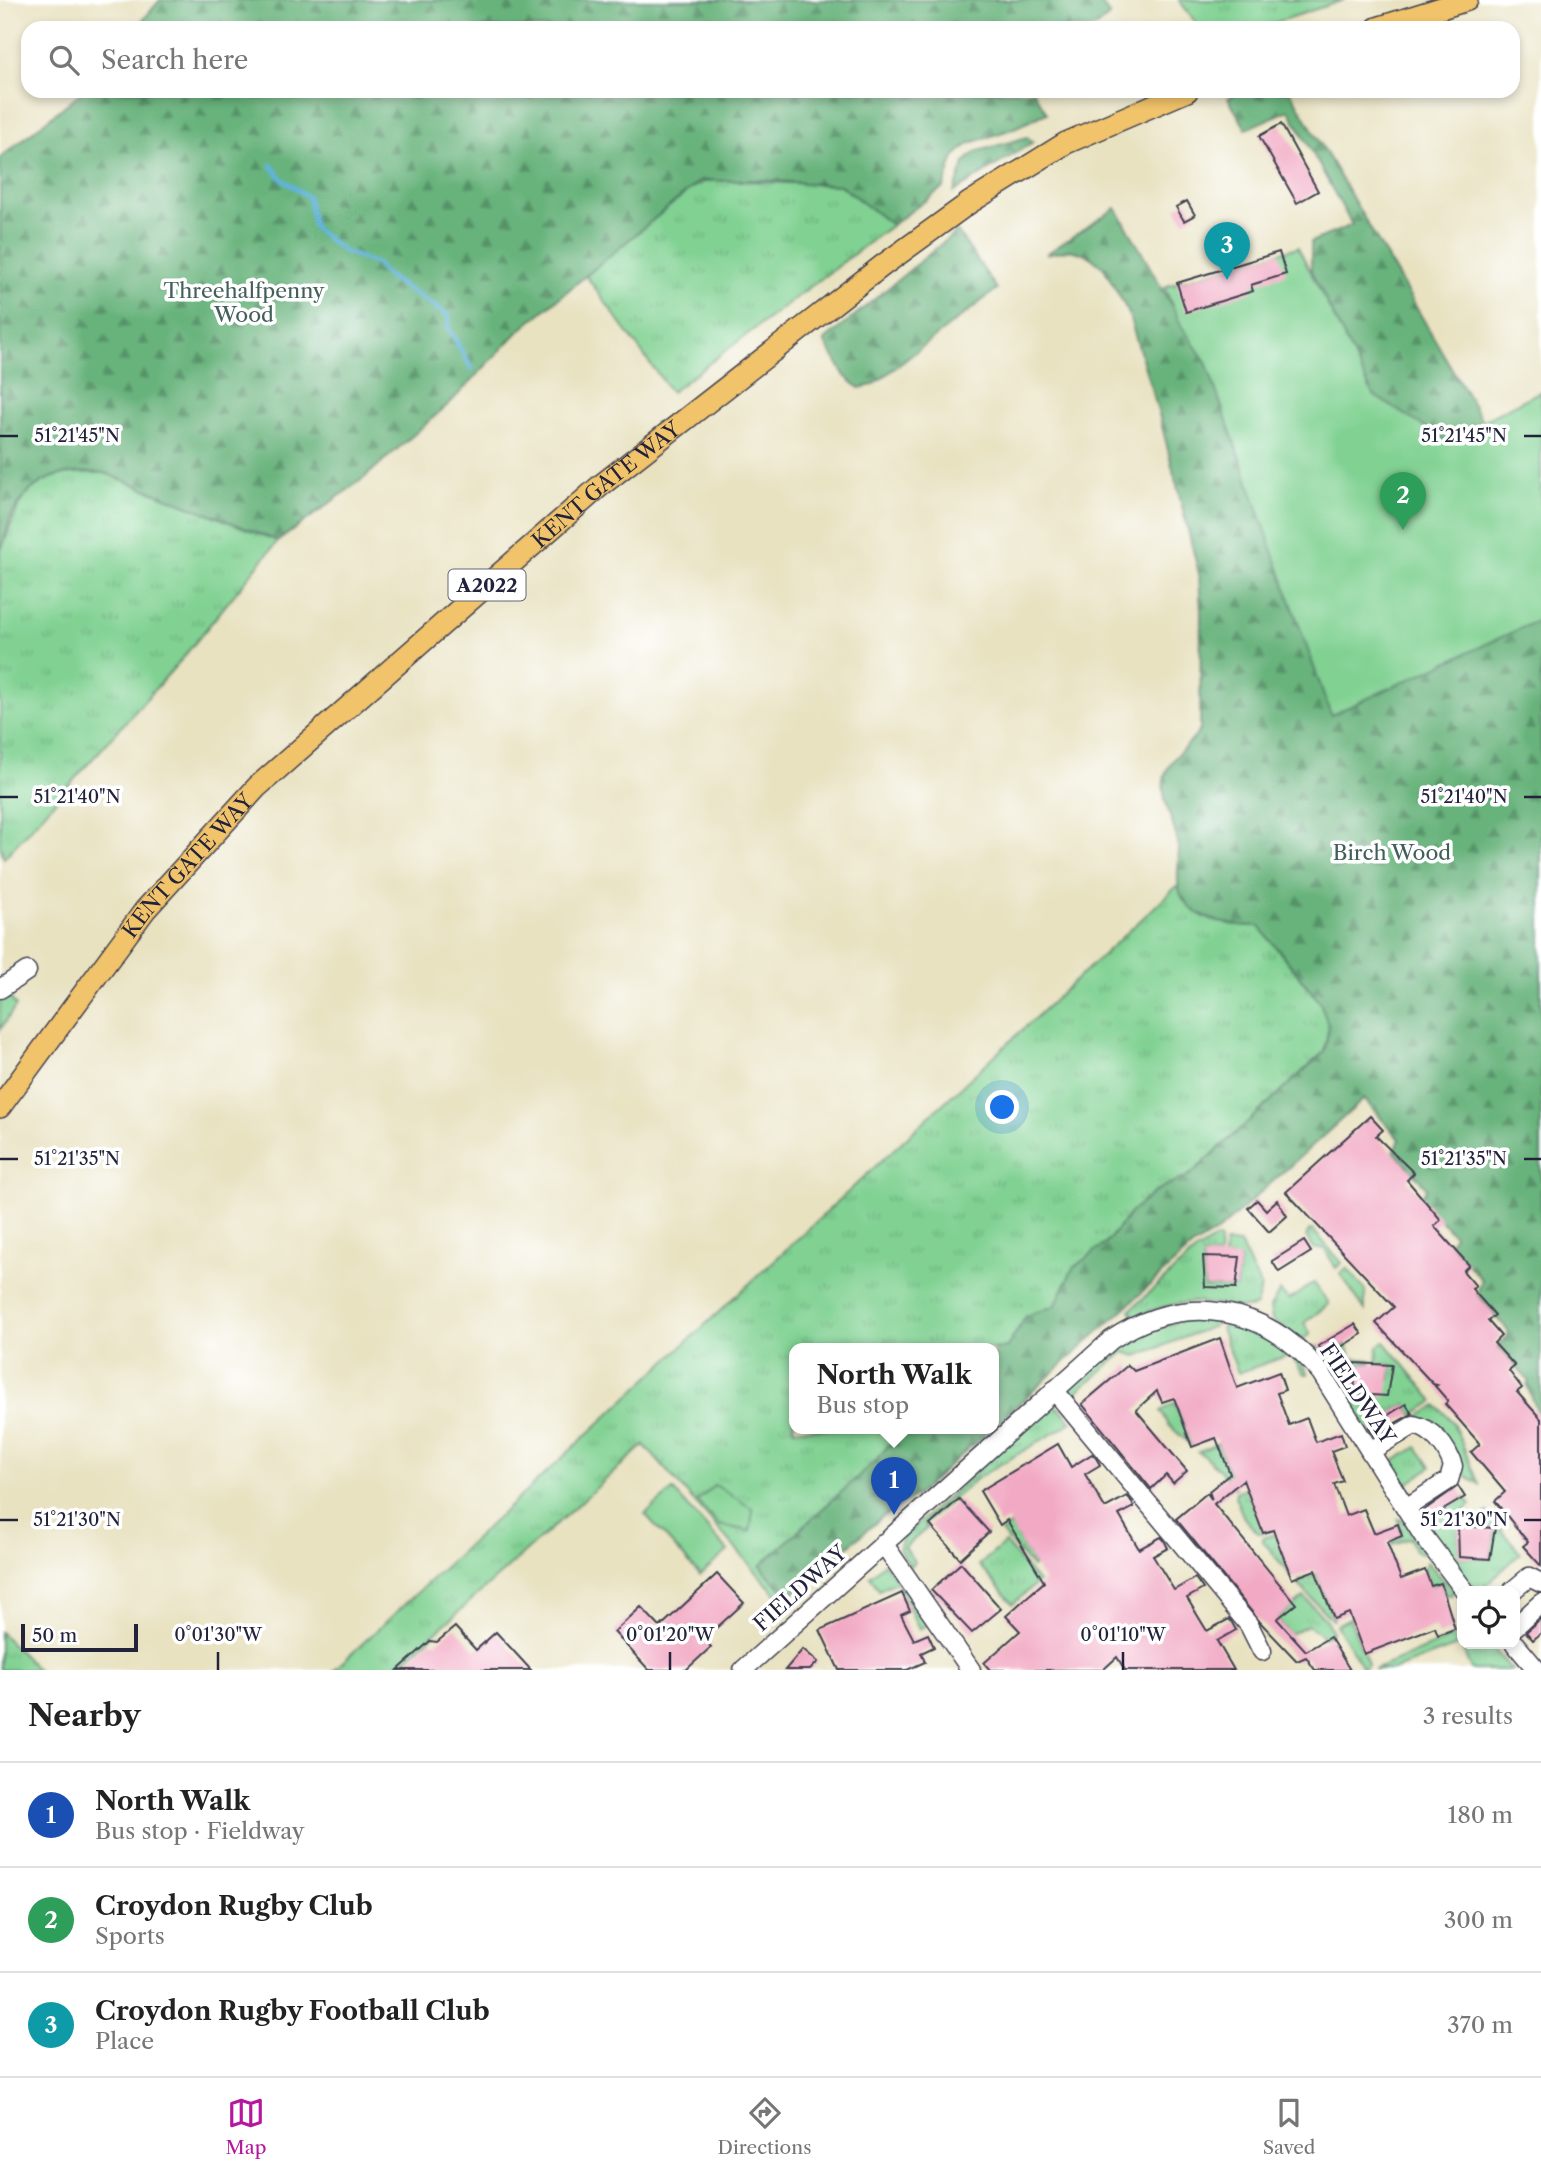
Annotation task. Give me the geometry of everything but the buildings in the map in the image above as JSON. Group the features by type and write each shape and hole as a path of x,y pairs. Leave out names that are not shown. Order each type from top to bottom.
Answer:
{"main road":[{"path":"1399,21 1466,0"},
{"name":"KENT GATE WAY","path":"0,1107 145,910 257,787 600,486 882,266 969,202 1066,143 1170,98"}],"street":[{"path":"10,989 27,971"},
{"name":"FIELDWAY","path":"743,1670 1111,1340 1136,1325 1184,1311 1228,1313 1263,1325 1301,1351 1321,1373 1406,1508 1461,1586"},
{"path":"1054,1390 1249,1625 1262,1651"},
{"path":"1370,1451 1413,1426 1431,1433 1444,1448 1453,1466 1451,1477 1406,1508"},
{"path":"883,1543 971,1670"},
{"path":"1518,1586 1529,1577 1541,1583"},
{"path":"1520,1622 1541,1603"},
{"path":"1519,1649 1537,1670"}],"green space":[{"path":"160,0 1098,0 1110,15 1103,21 142,21"},
{"path":"1179,0 1344,0 1280,21 1195,21"},
{"name":"Threehalfpenny Wood","path":"74,98 1037,98 1047,113 1012,129 968,144 954,157 944,187 892,225 840,185 757,180 700,181 519,331 451,402 364,478 278,541 105,473 77,473 53,477 42,482 23,498 12,515 0,552 0,158"},
{"path":"1228,98 1294,98 1483,422 1446,440 1373,395 1311,271 1311,242 1352,225 1289,110 1246,129"},
{"path":"1027,137 1033,142 954,192 965,162 975,152"},
{"path":"712,180 840,185 892,225 671,392 586,276 683,193"},
{"name":"Birch Wood","path":"1116,208 1206,362 1331,715 1541,619 1541,1419 1527,1386 1529,1381 1497,1346 1508,1336 1508,1330 1477,1294 1482,1280 1449,1243 1454,1235 1420,1198 1427,1188 1394,1151 1400,1140 1364,1099 1218,1231 1193,1246 999,1421 999,1348 1007,1347 1026,1316 1055,1306 1073,1268 1106,1243 1132,1211 1157,1190 1190,1175 1324,1052 1329,1027 1320,1002 1259,926 1208,918 1197,913 1181,895 1178,882 1178,844 1165,800 1164,783 1167,769 1175,757 1200,730 1199,574 1160,418 1128,312 1104,268 1086,254 1069,250 1046,254"},
{"path":"957,231 997,289 873,385 859,388 845,376 824,341"},
{"path":"1298,247 1373,395 1446,440 1541,391 1541,619 1331,715 1206,362 1181,325 1164,287"},
{"path":"74,472 105,473 278,541 181,660 4,858 0,846 0,552 17,510 31,490 55,476"},
{"path":"1178,885 1190,907 1200,914 1222,923 1259,926 1320,1002 1329,1027 1324,1052 1190,1175 1218,1231 1193,1246 999,1421 999,1343 789,1343 789,1434 984,1434 916,1496 883,1516 783,1602 644,1445 394,1670 334,1670"},
{"path":"8,994 16,1006 0,1030 0,999"},
{"path":"1313,1230 1342,1263 1336,1268 1324,1248 1314,1249 1306,1236"},
{"path":"1217,1238 1220,1239 1219,1256 1203,1256 1205,1287 1236,1288 1240,1258 1224,1257 1225,1243 1240,1244 1261,1287 1256,1306 1244,1308 1201,1302 1186,1303 1148,1311 1134,1317 1130,1310 1196,1251"},
{"path":"1347,1268 1365,1290 1365,1310 1340,1274"},
{"path":"1314,1283 1329,1304 1304,1323 1311,1334 1302,1340 1272,1320 1270,1307 1280,1291 1289,1300"},
{"path":"1191,1319 1212,1320 1214,1326 1137,1356 1124,1352 1069,1398 1075,1383 1123,1345 1161,1327"},
{"path":"1228,1322 1262,1335 1285,1348 1302,1364 1308,1374 1304,1374 1292,1357 1286,1356 1238,1373 1221,1328"},
{"path":"1385,1342 1434,1401 1413,1415 1406,1404 1370,1427 1378,1441 1373,1441 1312,1348 1318,1346 1325,1357 1346,1344 1352,1358 1371,1360 1371,1363 1354,1363 1354,1379 1390,1380 1392,1365 1377,1364 1378,1346"},
{"path":"1175,1403 1193,1447 1169,1425 1161,1411"},
{"path":"1051,1405 1060,1408 1072,1422 979,1477 924,1524 927,1528 904,1548 915,1562 910,1566 899,1549 903,1537"},
{"path":"1437,1406 1453,1422 1479,1484 1460,1472 1418,1417"},
{"path":"899,1434 984,1434 916,1496 883,1516 789,1597 760,1566 875,1461"},
{"path":"1218,1443 1235,1488 1219,1469 1199,1452"},
{"path":"1417,1447 1431,1467 1406,1485 1414,1495 1410,1498 1382,1453 1385,1452 1392,1462"},
{"path":"715,1485 753,1509 750,1531 719,1525 697,1501"},
{"path":"1246,1488 1264,1533 1258,1533 1244,1518 1235,1497 1236,1492"},
{"path":"673,1490 728,1551 700,1575 645,1514"},
{"path":"1465,1497 1471,1505 1454,1519 1458,1526 1459,1557 1490,1559 1495,1528 1480,1527 1481,1517 1487,1512 1521,1553 1485,1586 1473,1586 1418,1512 1420,1506 1428,1519"},
{"path":"1398,1519 1403,1520 1422,1549 1422,1554 1415,1550 1410,1538 1393,1544 1392,1540 1402,1536"},
{"path":"1011,1525 1034,1565 1032,1567 1001,1532"},
{"path":"1275,1534 1292,1578 1263,1541 1263,1538"},
{"path":"1005,1543 1038,1582 1013,1604 979,1565"},
{"path":"1427,1562 1452,1589 1452,1595 1446,1595 1441,1583 1424,1589 1429,1582 1424,1567"},
{"path":"884,1563 898,1581 879,1590 870,1576"},
{"path":"1317,1574 1334,1619 1332,1620 1299,1585 1299,1581"},
{"path":"902,1584 928,1624 919,1629 898,1585"},
{"path":"1304,1597 1326,1620 1332,1632 1324,1637 1308,1625 1290,1634 1277,1619"},
{"path":"1350,1618 1368,1664 1364,1669 1336,1625"},
{"path":"0,1632 38,1670 0,1670"},
{"path":"1453,1637 1457,1646 1393,1670 1374,1670"},
{"path":"1463,1649 1493,1649 1512,1670 1471,1670"}],"waterway":[{"path":"271,165 282,179 308,197 314,228 343,251 376,264 386,275 449,316 448,327 472,369"}],"place":[{"name":"Croydon Rugby Football Club","path":"1227,280"},
{"name":"Croydon Rugby Club","path":"1403,530"},
{"name":"North Walk","path":"894,1515"}]}
